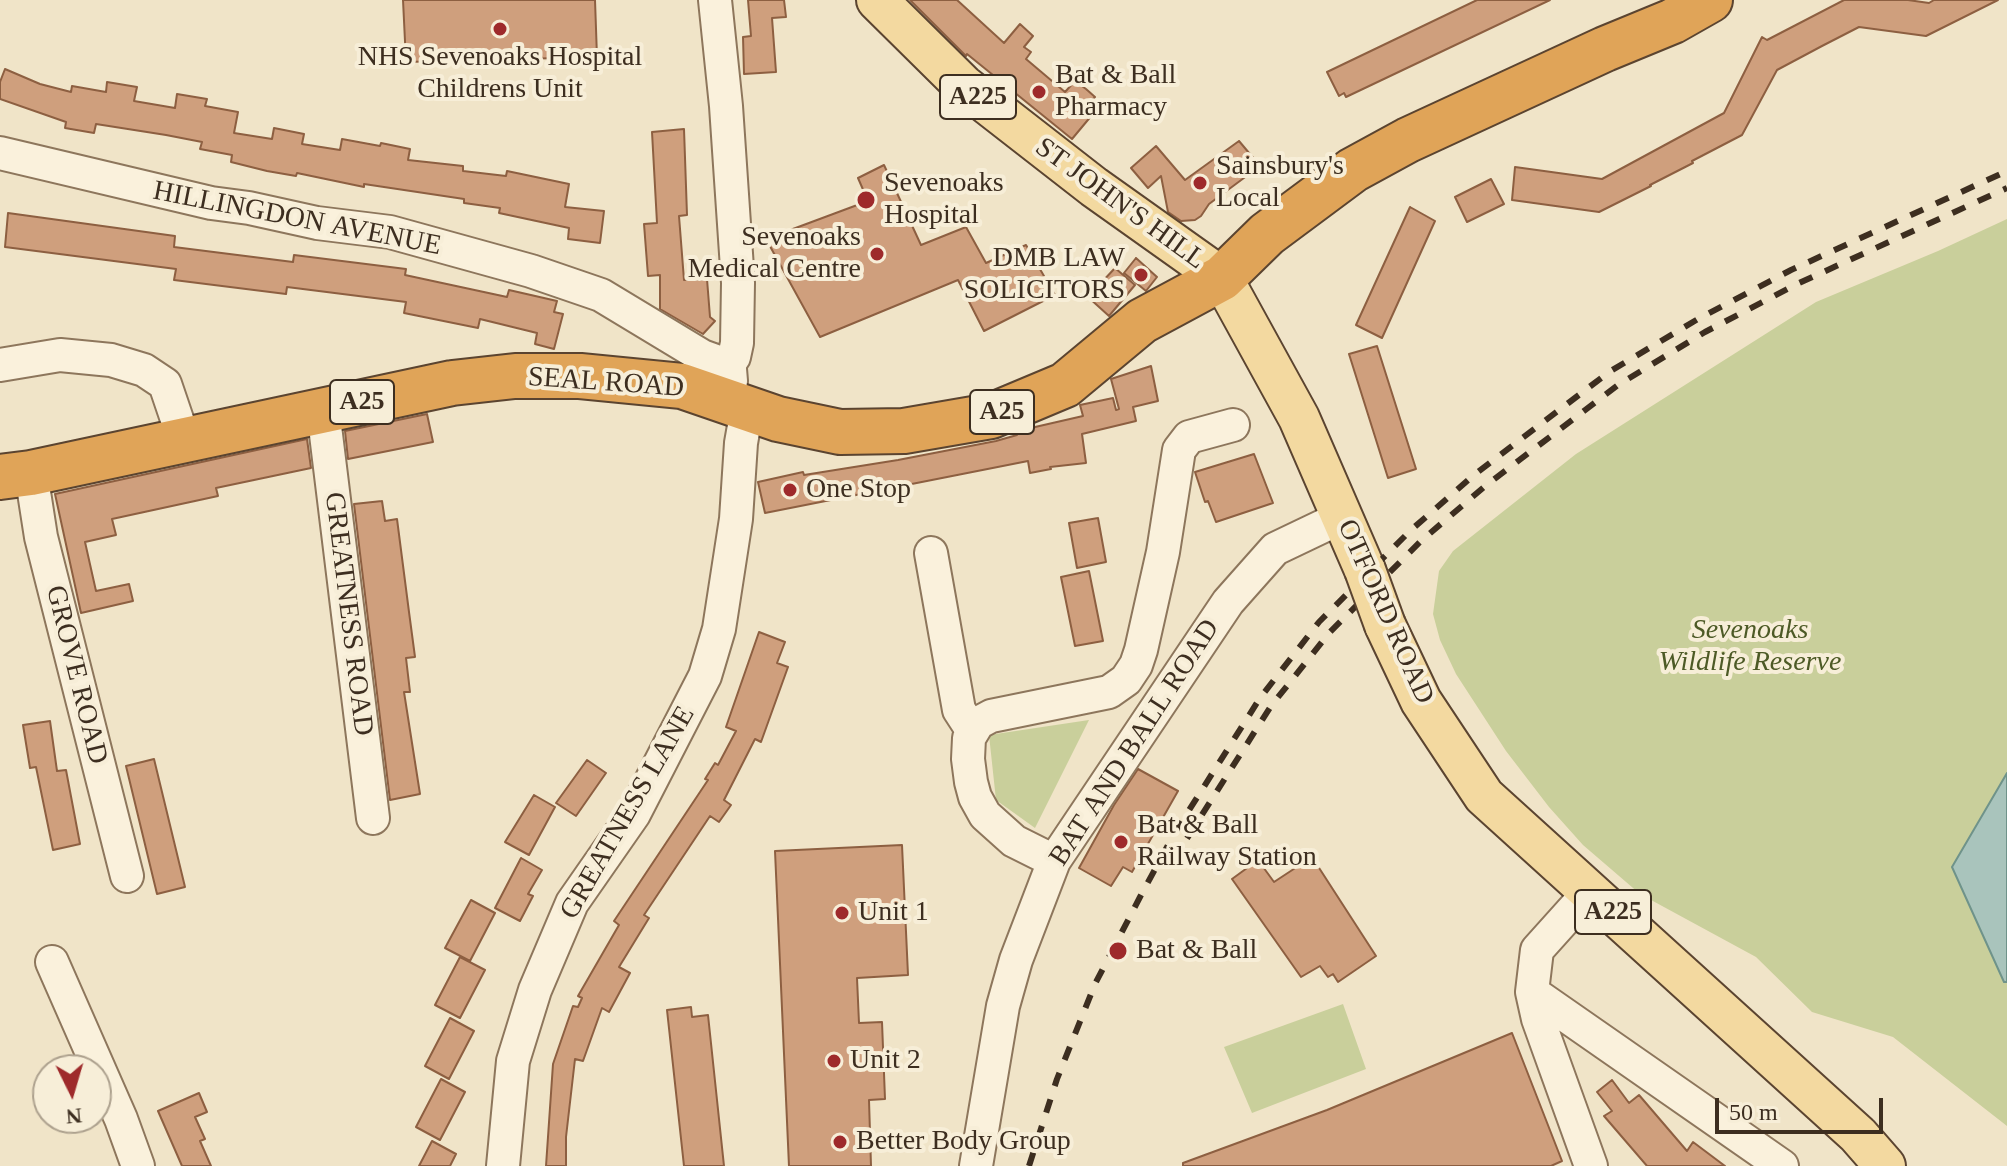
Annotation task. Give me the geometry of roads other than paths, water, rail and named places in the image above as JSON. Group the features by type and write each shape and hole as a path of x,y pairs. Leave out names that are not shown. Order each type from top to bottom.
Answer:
{"highway":[{"name":"A25","path":"1222,278 1267,234 1353,170 1408,140 1683,7"},
{"name":"SEAL ROAD","path":"16,475 452,383 545,375 609,378 733,392 803,426 852,433 928,429 991,416 1065,385 1142,321 1222,278"}],"main road":[{"name":"ST JOHN'S HILL","path":"877,0 963,85 1094,187 1222,278"},
{"name":"OTFORD ROAD","path":"1222,278 1286,392 1342,517 1385,625 1421,701 1484,796 1858,1135 1885,1166"}],"street":[{"name":"GREATNESS LANE","path":"503,1166 513,1061 535,990 572,903 634,814 705,676 719,629 734,535 741,434 733,392 738,283 715,0"},
{"name":"HILLINGDON AVENUE","path":"0,153 211,203 317,223 390,232 531,271 601,295 700,355 733,392"},
{"path":"0,365 60,355 111,360 144,370 165,384 184,440"},
{"name":"GREATNESS ROAD","path":"323,410 373,818"},
{"path":"1054,861 1007,836 980,806 968,768 967,746 972,730 991,716 1109,692 1126,680 1138,659 1144,637 1163,552 1179,450 1189,437 1233,425"},
{"name":"GROVE ROAD","path":"16,475 41,537 127,876"},
{"name":"BAT AND BALL ROAD","path":"976,1166 1003,1006 1016,960 1054,861 1228,602 1275,549 1342,517"},
{"path":"931,553 959,710 972,730"},
{"path":"1590,891 1537,950 1532,992 1548,1047 1591,1166"},
{"path":"52,962 121,1119 138,1166"},
{"path":"1532,992 1782,1166"}],"water":[{"path":"2007,773 2007,982 2004,982 1952,867"}],"railway":[{"path":"1029,1166 1057,1079 1095,984 1140,897 1174,834 1260,698 1319,622 1411,530 1474,475 1609,372 1698,319 1791,270 2007,171"},
{"path":"1172,862 1271,706 1330,632 1421,541 1484,487 1618,385 1705,332 1797,284 2007,188"}],"place":[{"name":"NHS Sevenoaks Hospital Childrens Unit","path":"500,29"},
{"name":"Bat & Ball Pharmacy","path":"1039,92"},
{"name":"Sainsbury's Local","path":"1200,183"},
{"name":"Sevenoaks Hospital","path":"866,200"},
{"name":"Sevenoaks Medical Centre","path":"877,254"},
{"name":"DMB LAW SOLICITORS","path":"1141,275"},
{"name":"One Stop","path":"790,490"},
{"name":"Bat & Ball Railway Station","path":"1121,842"},
{"name":"Unit 1","path":"842,913"},
{"name":"Bat & Ball","path":"1118,951"},
{"name":"Unit 2","path":"834,1061"},
{"name":"Better Body Group","path":"840,1142"}],"park label":[{"name":"Sevenoaks Wildlife Reserve","path":"1750,647"}]}
